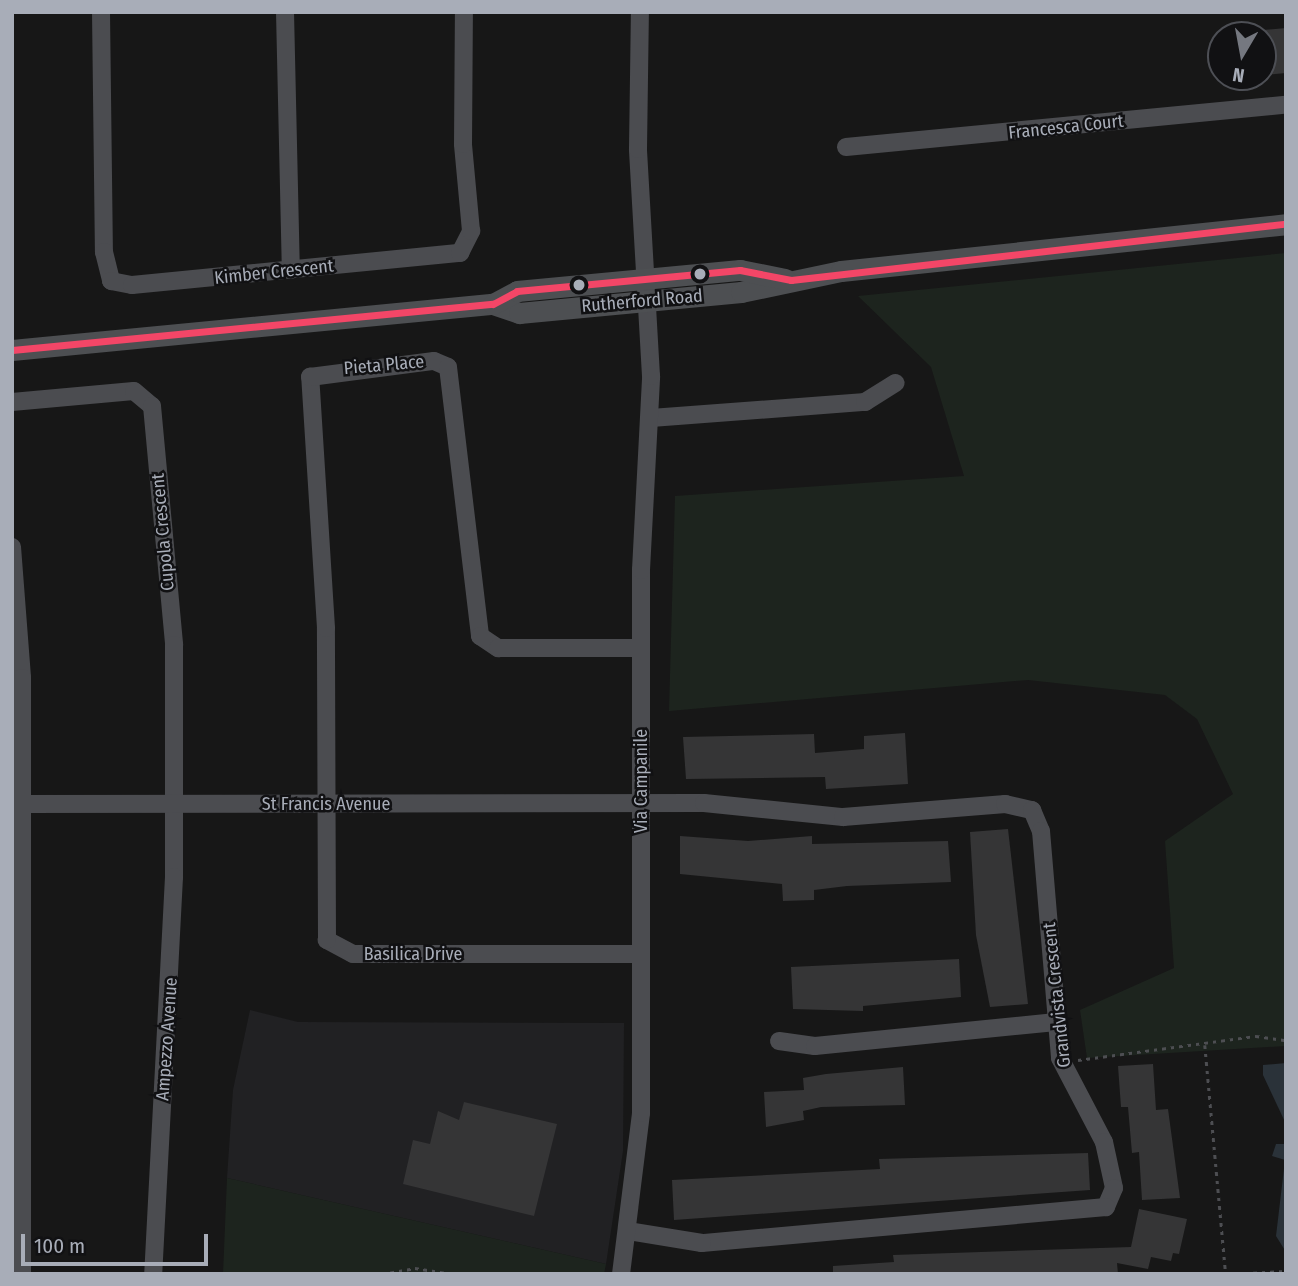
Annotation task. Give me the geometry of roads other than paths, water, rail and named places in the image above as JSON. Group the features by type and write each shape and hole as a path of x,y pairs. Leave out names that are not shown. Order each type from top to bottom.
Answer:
{"main road":[{"name":"Rutherford Road","path":"12,350 493,304 519,313 649,289 791,280 1286,224"}],"street":[{"name":"Kimber Crescent","path":"102,12 101,215 111,281 144,285 453,256 466,248 471,231 463,144 464,12"},
{"path":"285,12 291,270"},
{"name":"Via Campanile","path":"621,1274 640,1150 641,648 651,418 649,289 638,149 640,12"},
{"name":"Francesca Court","path":"846,147 1286,105"},
{"name":"Pieta Place","path":"326,804 325,598 306,395 316,373 434,360 453,375 478,625 489,645 641,648"},
{"path":"651,418 865,402 896,383"},
{"name":"Cupola Crescent","path":"12,402 134,391 152,406 174,645 174,804"},
{"path":"12,547 21,645 16,1049 17,1173 22,1274"},
{"name":"St Francis Avenue","path":"17,804 640,804"},
{"name":"Ampezzo Avenue","path":"153,1274 173,963 174,804"},
{"name":"Basilica Drive","path":"326,804 327,940 340,953 640,954"},
{"name":"Grandvista Crescent","path":"629,1231 702,1243 1096,1213 1111,1198 1112,1168 1094,1120 1063,1071 1056,1022 1041,831 1032,810 1005,804 843,817 723,804 640,804"},
{"path":"779,1041 814,1046 1056,1022"}]}
